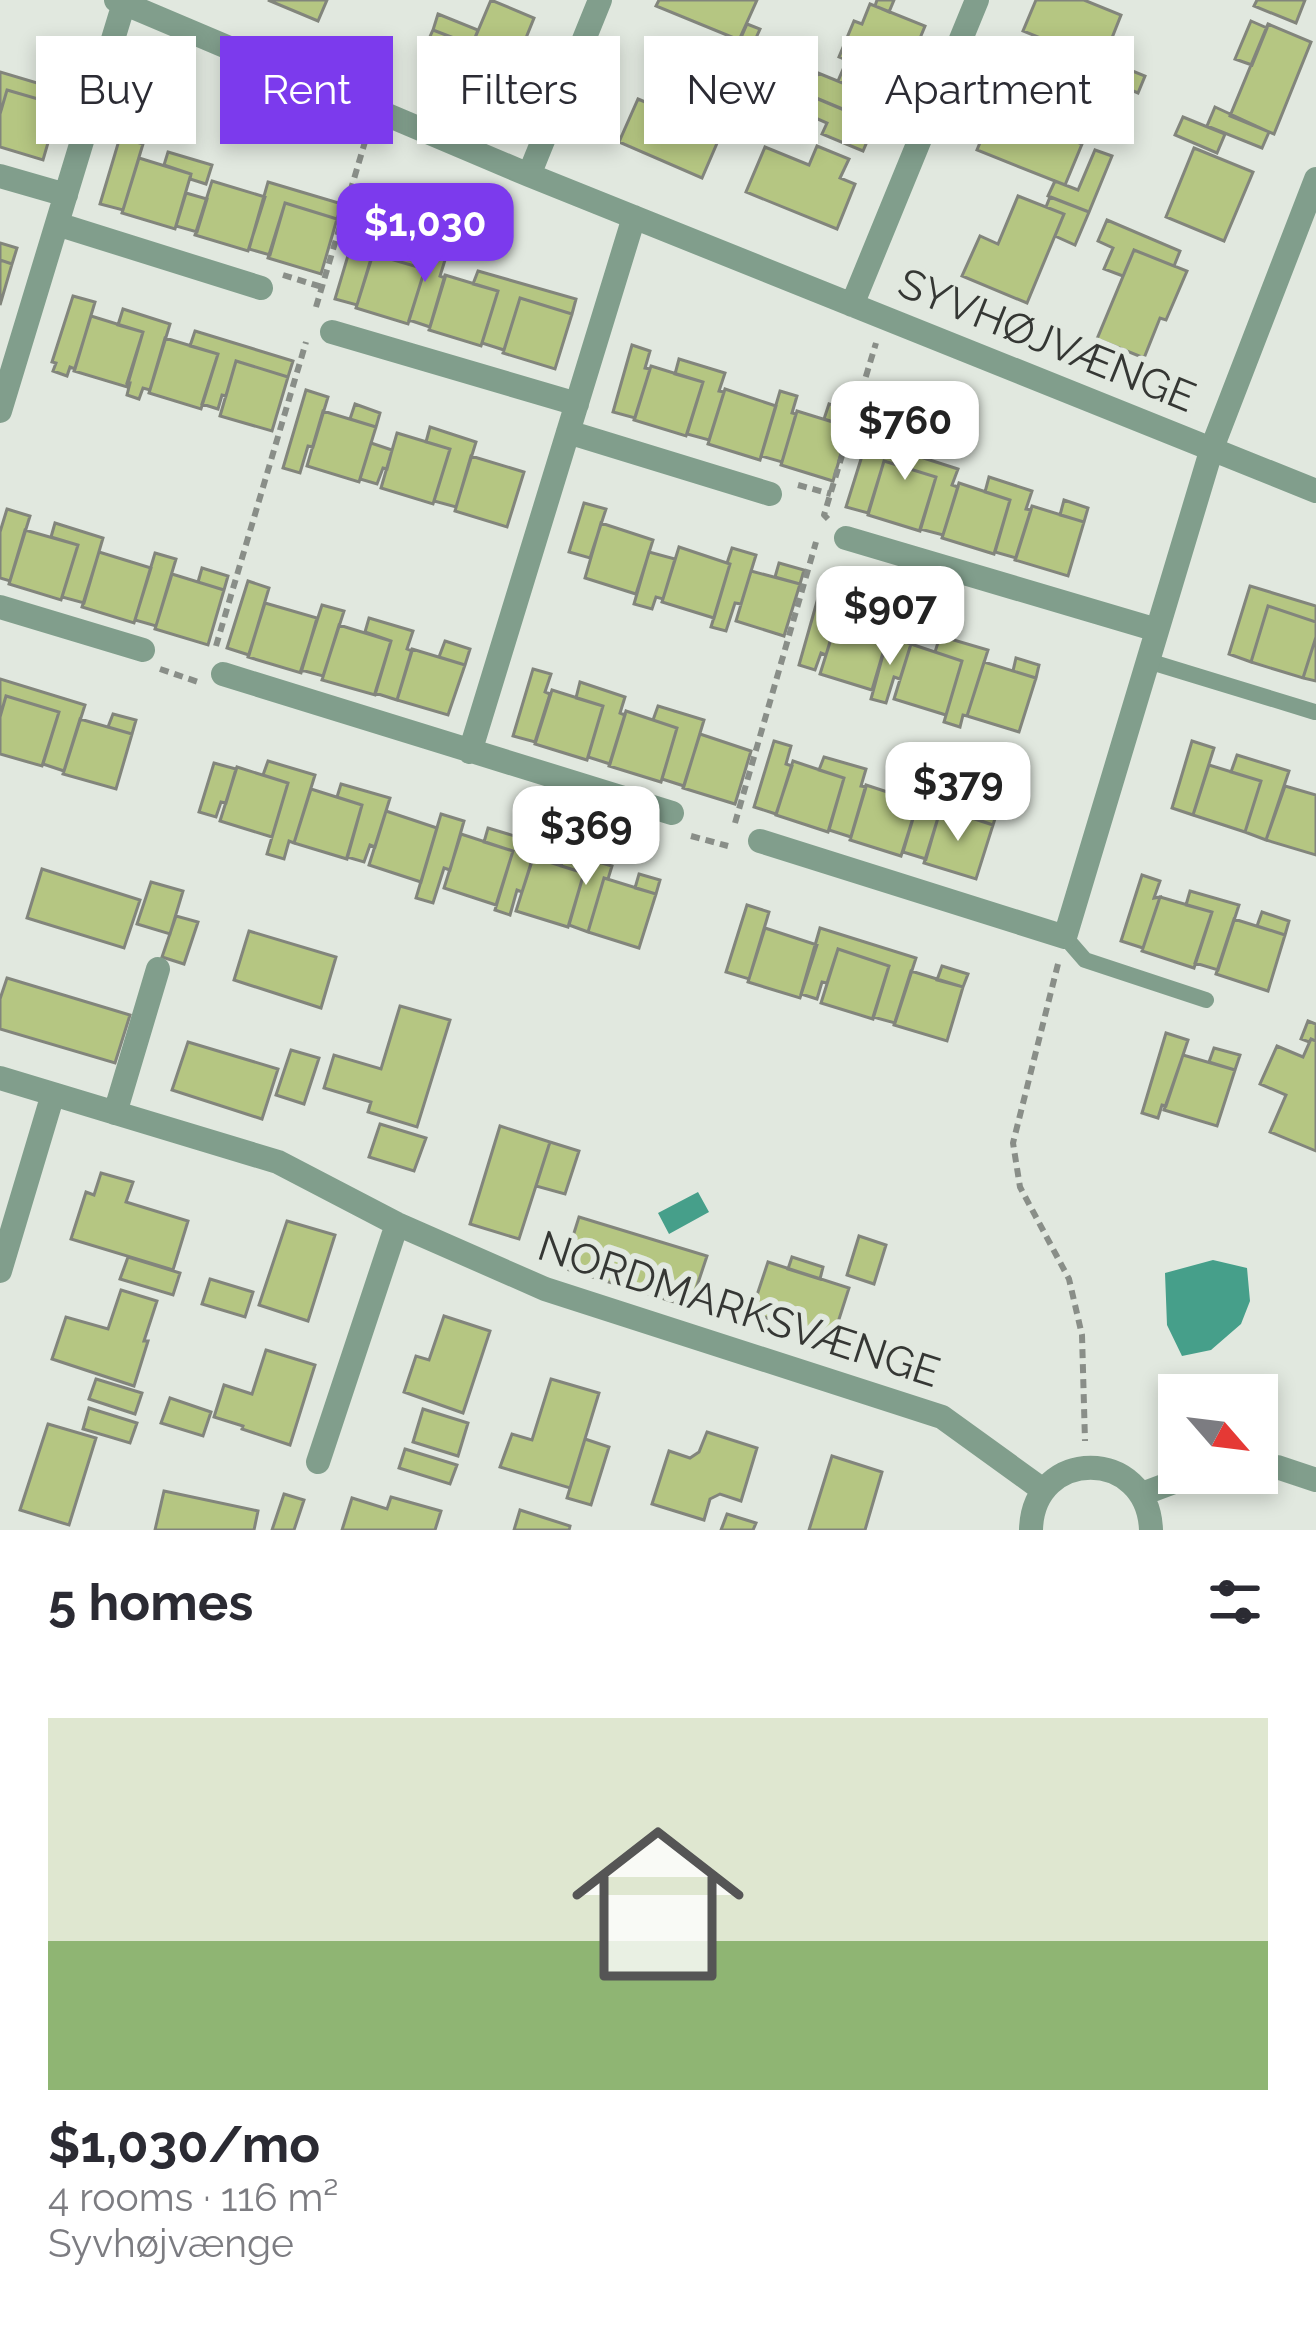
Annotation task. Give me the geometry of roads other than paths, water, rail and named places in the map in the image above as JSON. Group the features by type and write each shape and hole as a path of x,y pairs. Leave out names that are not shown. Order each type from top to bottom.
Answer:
{"street":[{"path":"530,175 600,0"},
{"name":"SYVHØJVÆNGE","path":"852,304 976,0"},
{"name":"SYVHØJVÆNGE","path":"0,411 130,3 634,218 1316,491"},
{"path":"0,176 66,195"},
{"name":"SYVHØJVÆNGE","path":"1065,937 1212,448 1316,179"},
{"path":"470,752 634,218"},
{"path":"57,224 261,288"},
{"path":"320,332 577,404"},
{"path":"568,433 770,494"},
{"path":"846,538 1157,630"},
{"path":"0,607 143,650"},
{"path":"214,679 672,813"},
{"path":"760,842 1065,937"},
{"path":"116,1113 158,969"},
{"name":"NORDMARKSVÆNGE","path":"0,1078 278,1162 397,1224 544,1289 942,1417 1043,1490"},
{"path":"0,1271 53,1094"},
{"path":"318,1462 397,1224"},
{"path":"1031,1530 1034,1506 1043,1490 1055,1479 1085,1467 1107,1469 1126,1478 1142,1494 1151,1530"},
{"path":"1278,1467 1316,1480"},
{"path":"1142,1494 1158,1488"}],"lane":[{"path":"1148,661 1315,712"},
{"path":"1065,937 1085,960 1206,1000"}]}
